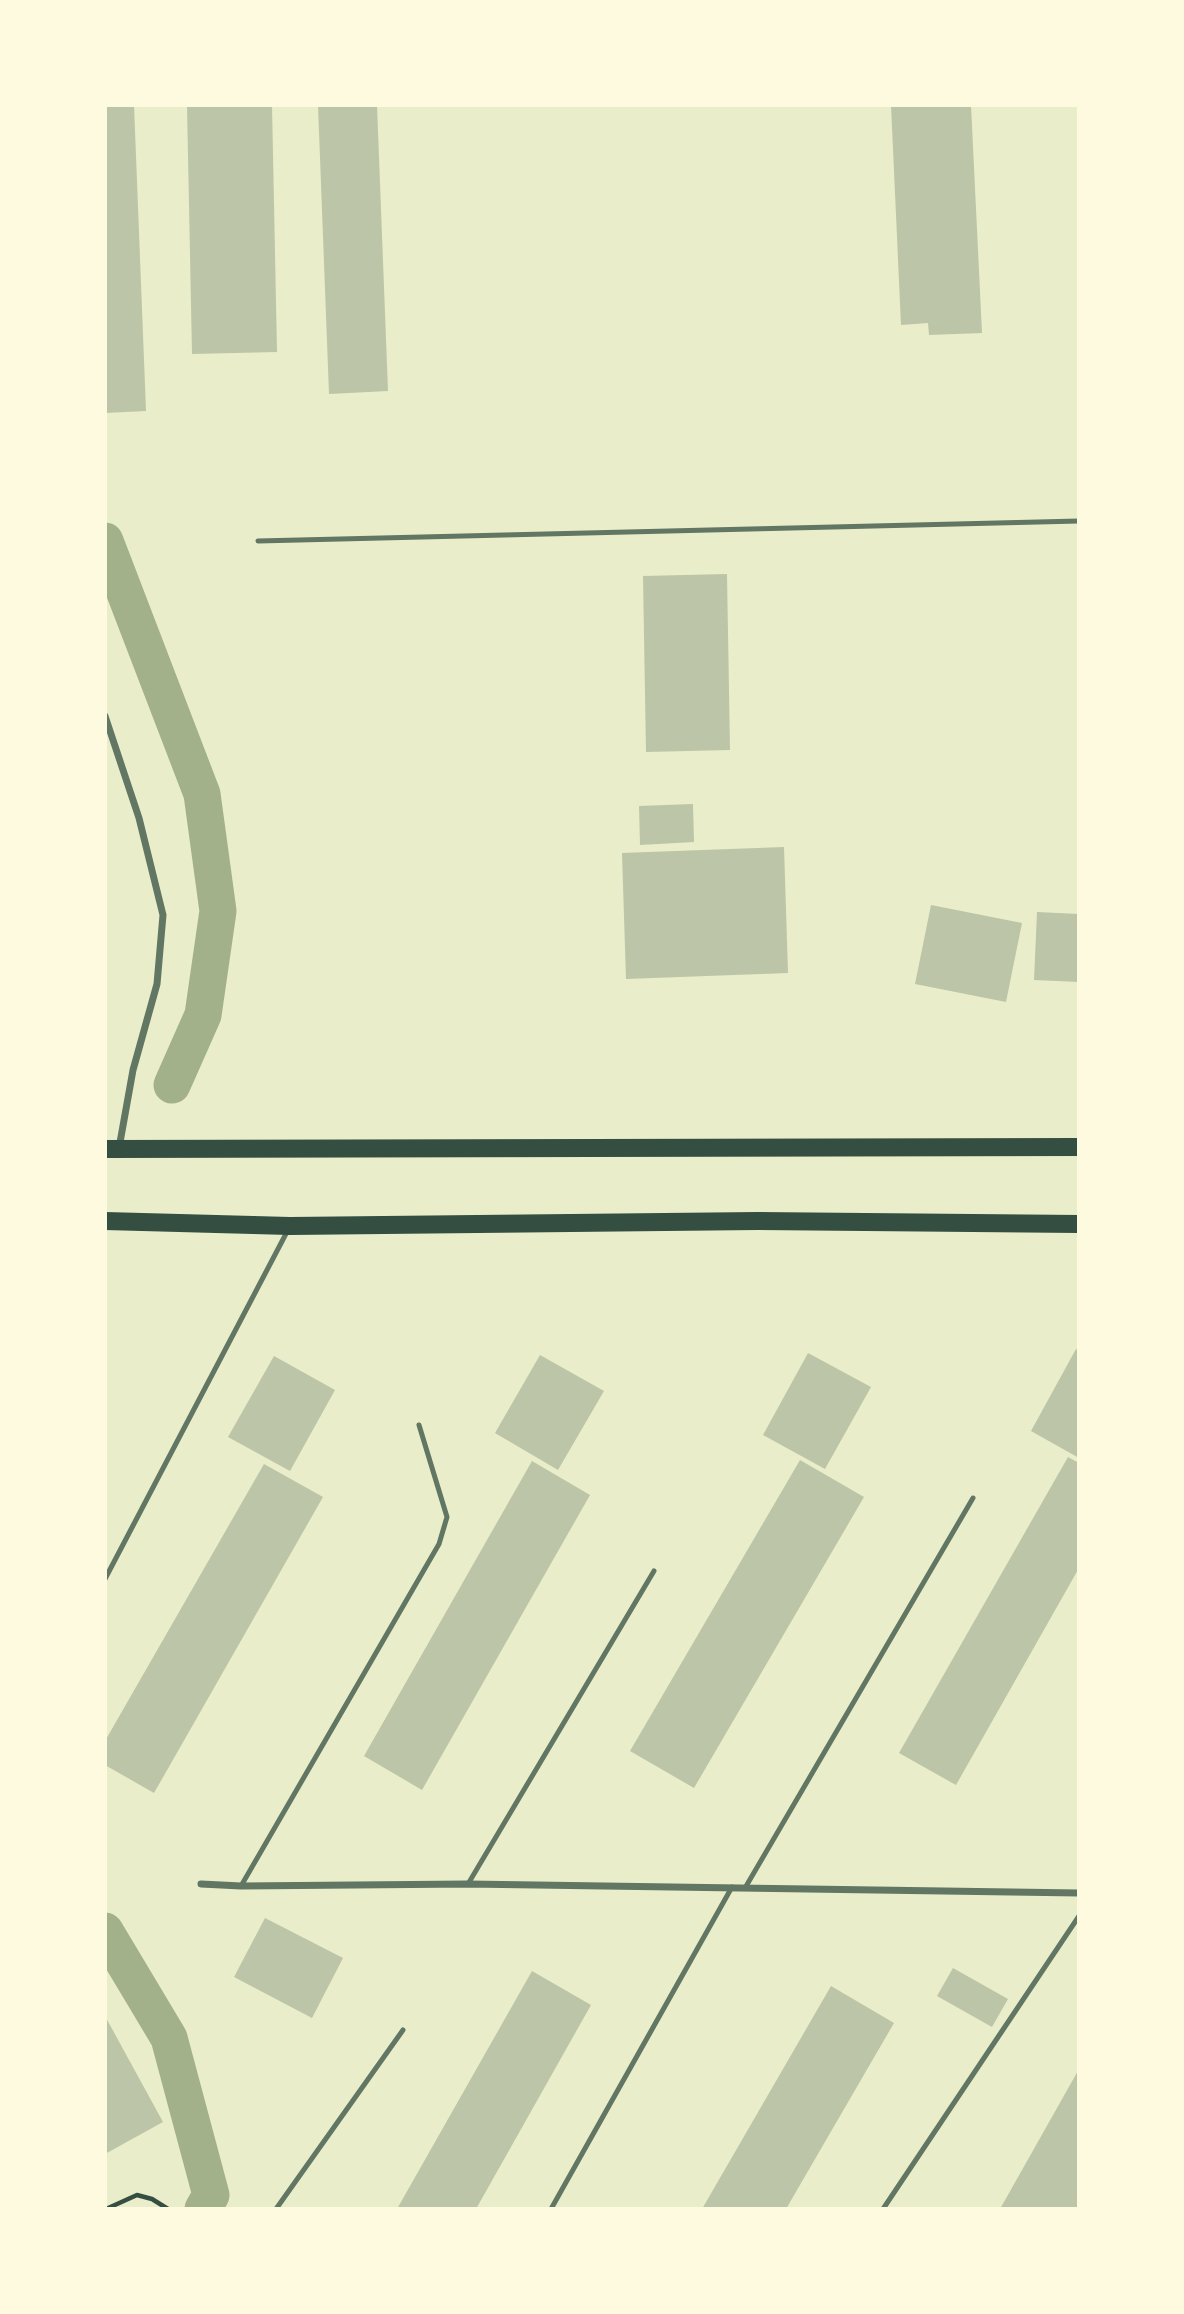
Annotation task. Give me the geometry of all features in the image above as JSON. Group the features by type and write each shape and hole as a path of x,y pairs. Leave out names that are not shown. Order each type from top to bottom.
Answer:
{"main road":[{"path":"112,1149 1079,1147"},
{"path":"105,1222 290,1226 744,1222 1079,1224"}],"street":[{"path":"105,716 139,818 163,915 158,984 112,1149"},
{"path":"201,1884 468,1884 1079,1892"}],"lane":[{"path":"258,541 1079,521"},
{"path":"105,1579 290,1226"},
{"path":"241,1886 439,1544 447,1517 419,1424"},
{"path":"744,1888 973,1498"},
{"path":"468,1884 654,1571"},
{"path":"551,2209 732,1887"},
{"path":"883,2209 1079,1916"},
{"path":"276,2209 403,2030"}],"path":[{"path":"106,2209 137,2195 152,2199 168,2209"}],"building":[{"path":"105,105 134,105 146,411 105,413"},
{"path":"187,105 272,105 277,352 192,354"},
{"path":"318,105 377,105 388,391 329,394"},
{"path":"891,105 971,105 982,333 929,335 928,323 901,325"},
{"path":"727,574 730,750 646,752 643,576"},
{"path":"693,804 694,842 640,845 639,806"},
{"path":"784,847 788,973 626,979 622,853"},
{"path":"931,905 1022,923 1006,1002 915,984"},
{"path":"1037,912 1079,914 1079,982 1034,980"},
{"path":"1076,1349 1079,1351 1079,1458 1031,1431"},
{"path":"808,1353 871,1387 825,1469 763,1435"},
{"path":"540,1355 604,1391 558,1470 495,1433"},
{"path":"274,1356 335,1390 290,1471 228,1437"},
{"path":"1068,1457 1079,1463 1079,1568 956,1785 899,1753"},
{"path":"800,1460 864,1497 694,1788 630,1751"},
{"path":"532,1461 590,1495 422,1790 364,1756"},
{"path":"264,1464 323,1497 154,1793 105,1765 105,1741"},
{"path":"265,1918 343,1958 312,2018 234,1977"},
{"path":"953,1968 1008,1999 992,2027 937,1996"},
{"path":"532,1971 591,2005 476,2209 397,2209"},
{"path":"831,1986 894,2023 786,2209 702,2209"},
{"path":"105,2016 163,2122 105,2154"},
{"path":"1079,2069 1079,2209 1000,2209"}],"waterway":[{"path":"105,541 202,794 218,911 203,1015 172,1085"},
{"path":"105,1931 169,2038 211,2195 203,2209"}]}
